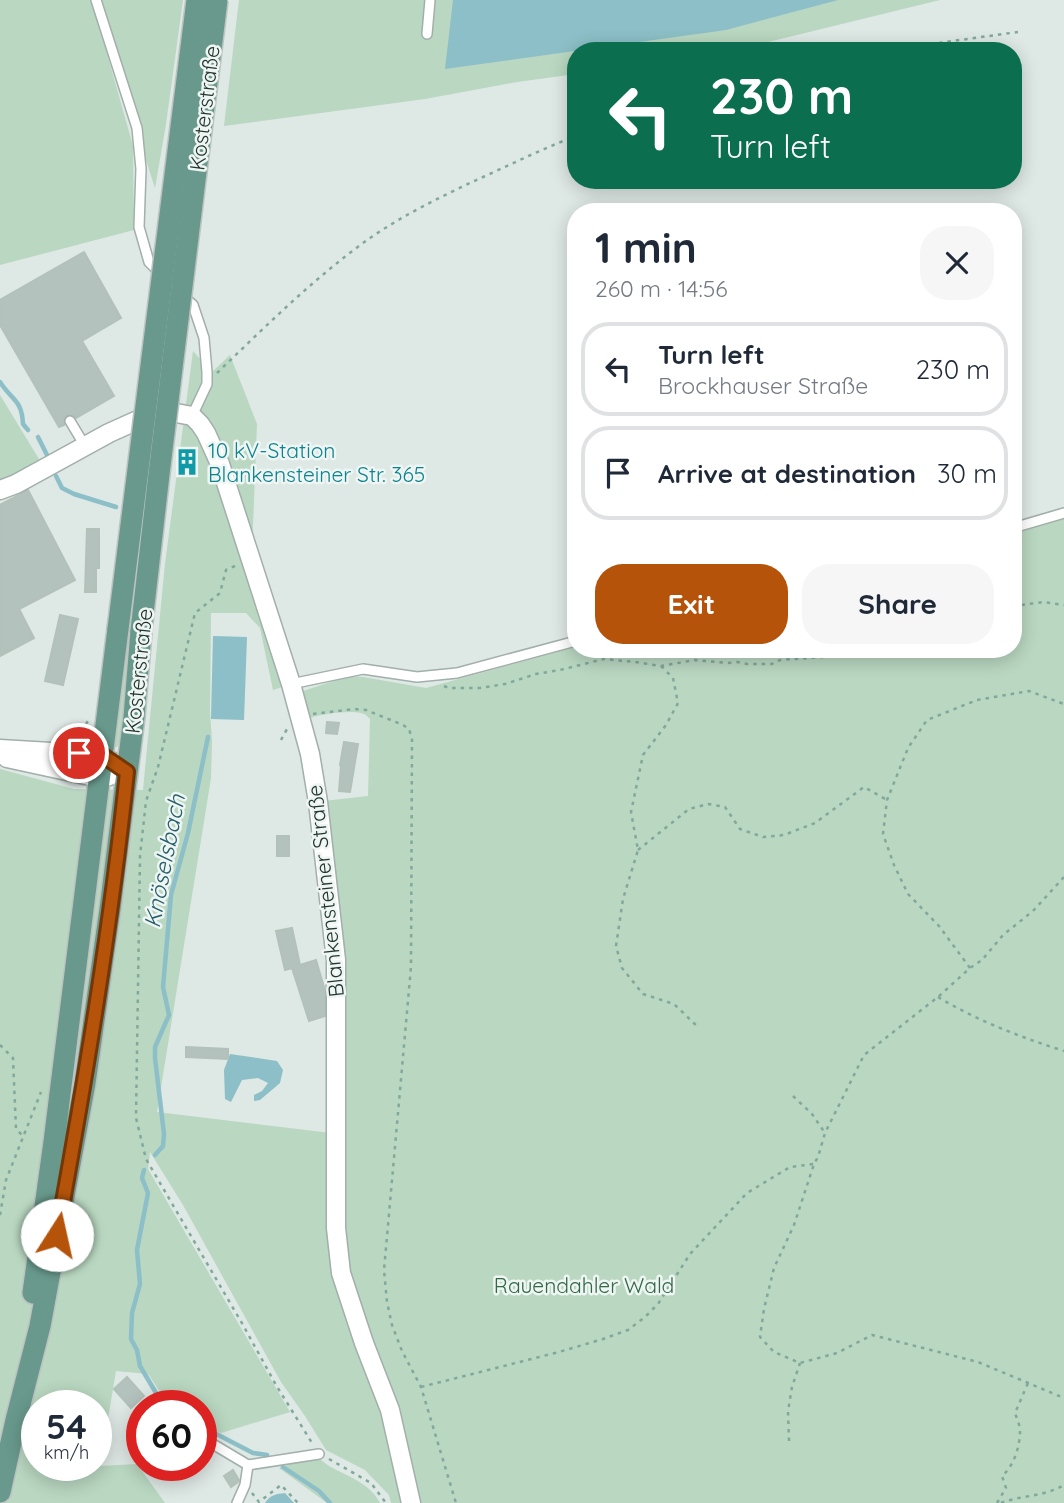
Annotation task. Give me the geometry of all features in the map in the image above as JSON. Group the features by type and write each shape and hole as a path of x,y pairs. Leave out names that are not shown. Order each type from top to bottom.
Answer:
{"main road":[{"name":"Kosterstraße","path":"16,1420 60,1092 197,0"},
{"name":"Kosterstraße","path":"0,1492 40,1326 85,1083 134,717 141,631 217,0"}],"street":[{"path":"0,490 149,415 171,412 192,416"},
{"name":"Blankensteiner Straße","path":"192,416 206,433 220,464 291,684 310,754 336,960 338,1251 341,1273 390,1410 411,1503"},
{"path":"0,749 102,755 127,772"},
{"path":"0,756 99,778 127,772"}],"lane":[{"path":"96,0 137,128 141,169 139,227 149,261 192,305 204,338 207,384 192,416"},
{"path":"427,34 430,0"},
{"path":"70,421 85,446"},
{"path":"1022,525 1064,513"},
{"path":"291,684 363,669 417,677 457,673 567,643"},
{"path":"217,1447 248,1465 319,1454"},
{"path":"237,1503 245,1485 248,1465"}],"path":[{"path":"945,42 1018,32"},
{"path":"207,384 260,332 370,238 452,191 567,140"},
{"path":"232,568 226,570 220,593 195,613 158,767 146,801 140,856 136,1118 146,1159 276,1385 319,1454 371,1483 386,1503"},
{"path":"1022,605 1044,602 1064,605"},
{"path":"435,675 439,684 449,688 480,688 604,659 661,666 695,660 772,664 779,660 808,658"},
{"path":"661,666 673,678 678,703 666,725 643,755 631,812 638,850 623,899 615,946 622,968 643,994 674,1004 699,1028"},
{"path":"971,968 939,926 908,894 883,834 887,800 908,748 927,720 977,700 1028,691 1064,704"},
{"path":"300,717 366,710 397,721 409,729 412,739 411,967 384,1270 387,1303 393,1325 402,1351 421,1387 456,1503"},
{"path":"638,850 689,809 708,804 725,807 740,829 763,837 784,835 815,823 864,787 887,800"},
{"path":"1064,877 1034,911 1003,935 982,960 864,1055 825,1133 794,1225 774,1268 760,1337 774,1352 800,1363 837,1353 872,1335 978,1362 1064,1398"},
{"path":"938,997 986,1023 1064,1051"},
{"path":"0,1045 13,1058 16,1129 23,1136"},
{"path":"793,1096 812,1114 825,1133"},
{"path":"421,1387 628,1330 658,1304 690,1254 747,1193 790,1167 814,1164"},
{"path":"789,1441 788,1410 800,1363"},
{"path":"999,1503 1006,1488 1002,1475 1013,1461 1019,1439 1020,1428 1015,1413 1028,1383"},
{"path":"245,1485 259,1502 281,1485 298,1503"},
{"path":"999,1503 1041,1494 1064,1485"}],"green space":[{"path":"0,0 92,0 133,146 134,230 0,265"},
{"path":"95,0 183,0 155,188"},
{"path":"239,0 940,0 768,42 567,42 567,75 425,99 224,126"},
{"path":"193,351 212,372 230,355 257,424 252,550 247,579 285,686 273,690 260,628 246,613 211,613 211,778 157,1112 331,1133 331,1231 408,1503 391,1503 389,1495 365,1470 326,1450 281,1382 183,1205 150,1152 148,1169 290,1412 221,1433 217,1431 217,1390 159,1390 148,1374 116,1371 112,1395 112,1390 21,1390 21,1481 112,1481 112,1465 126,1465 126,1481 149,1481 165,1503 0,1503 0,769 74,789 143,790 165,564"},
{"path":"0,395 42,464 0,485"},
{"name":"Rauendahler Wald","path":"1064,517 1064,1503 416,1503 348,1270 341,1227 324,801 368,796 370,719 363,713 349,712 309,718 300,692 349,676 426,688 567,649 567,658 1022,658 1022,529"},
{"path":"127,621 135,621 121,740 115,748 112,744"},
{"path":"316,1455 329,1466 364,1485 380,1503 327,1503 279,1468"}],"water":[{"path":"453,0 838,0 726,30 640,42 567,42 567,52 445,69"},
{"path":"213,636 247,637 244,720 211,719"},
{"path":"230,1054 277,1061 283,1070 280,1083 260,1100 254,1101 254,1095 262,1091 268,1083 258,1078 242,1080 231,1102 225,1099 224,1070"},
{"path":"285,1493 294,1503 265,1503 274,1495"}],"building":[{"path":"84,252 121,318 82,341 114,396 76,418 67,415 64,425 59,427 0,325 0,300"},
{"path":"28,490 75,580 19,609 34,638 0,656 0,505"},
{"path":"87,529 99,529 96,592 85,592"},
{"path":"60,615 78,619 63,685 45,681"},
{"path":"327,722 339,723 337,734 326,733"},
{"path":"344,742 358,744 350,792 339,791"},
{"path":"277,836 289,836 289,856 277,856"},
{"path":"292,928 300,965 316,960 325,991 325,1016 309,1021 292,968 285,970 276,931"},
{"path":"186,1047 228,1049 228,1059 186,1057"},
{"path":"127,1377 139,1390 126,1390 126,1402 114,1389"},
{"path":"233,1470 239,1480 231,1487 224,1476"}],"waterway":[{"name":"Knöselsbach","path":"0,382 21,409 23,424 28,430"},
{"name":"Knöselsbach","path":"38,437 48,457"},
{"name":"Knöselsbach","path":"56,476 62,488 116,507"},
{"name":"Knöselsbach","path":"155,1155 163,1146 164,1134 155,1047 169,1015 163,987 171,895 188,833 208,737"},
{"name":"Knöselsbach","path":"144,1170 142,1178 148,1193 137,1250 140,1284 132,1313 131,1339 137,1350 140,1366 154,1390"},
{"name":"Knöselsbach","path":"217,1434 253,1453 267,1455"},
{"name":"Knöselsbach","path":"283,1467 319,1491 330,1503"}],"place":[{"name":"10 kV-Station Blankensteiner Str. 365","path":"187,462"}],"route":[{"path":"57,1235 85,1083 127,772 102,755 79,753"}]}
